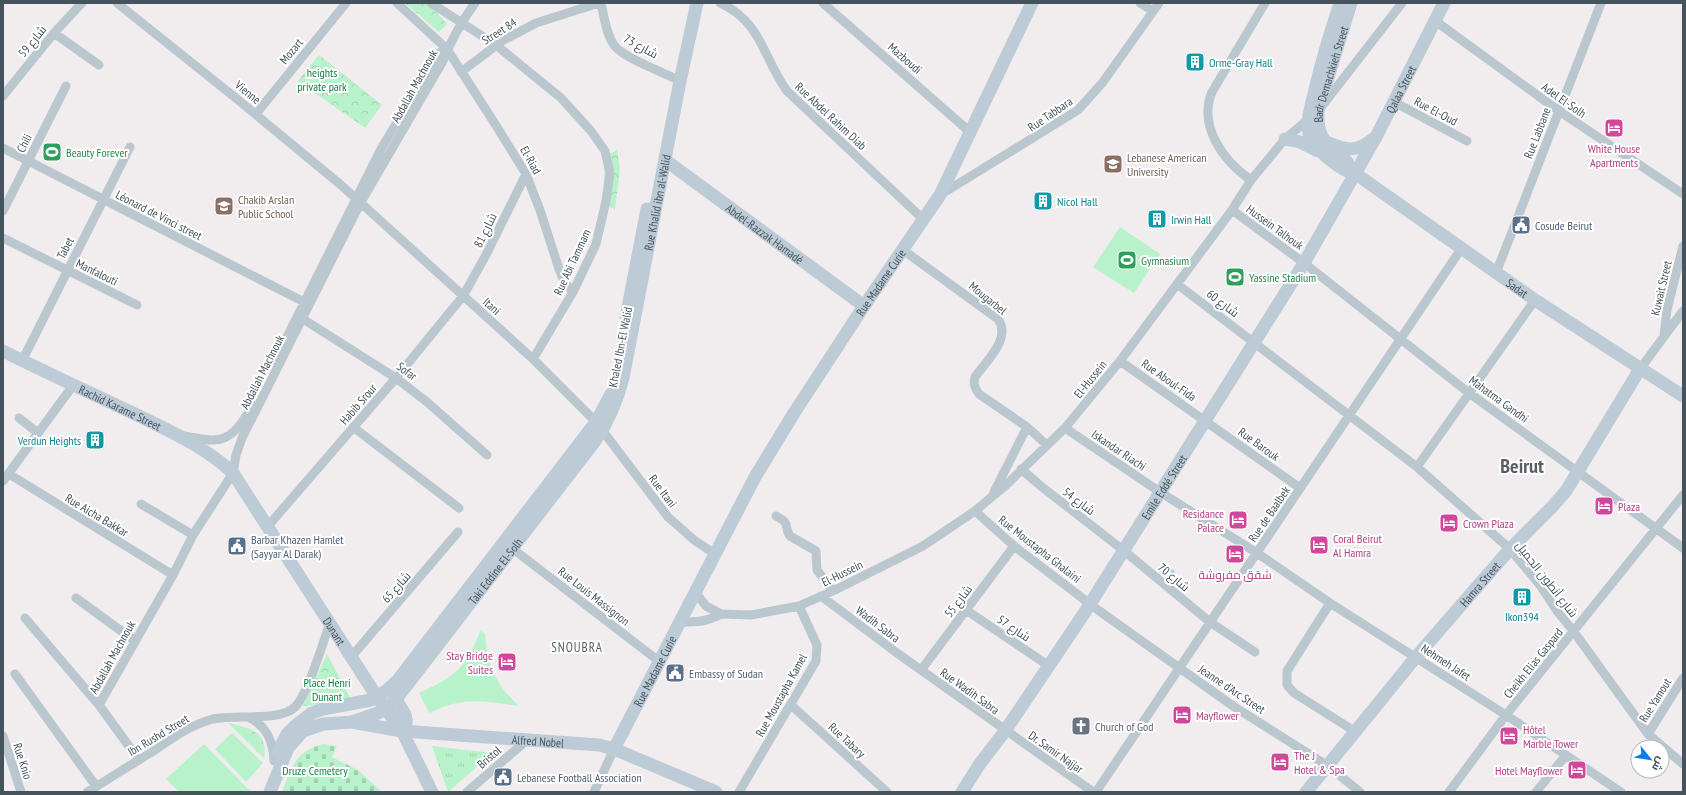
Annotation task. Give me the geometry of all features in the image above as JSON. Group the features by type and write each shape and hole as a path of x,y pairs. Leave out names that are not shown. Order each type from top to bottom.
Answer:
{"main road":[{"name":"Rue Khalid ibn al-Walid","path":"634,268 690,3"},
{"name":"Rue Khalid ibn al-Walid","path":"617,403 627,361 665,160 698,3"},
{"name":"Rue Madame Curie","path":"614,749 755,477 794,413 864,306 940,195 1032,3"},
{"name":"Badr Demachkieh Street","path":"1340,3 1321,64 1308,120 1311,138 1327,157 1350,173 1356,174"},
{"name":"Badr Demachkieh Street","path":"1351,3 1318,110 1318,128 1326,142 1352,167 1356,174"},
{"name":"Qalaa Street","path":"1356,174 1444,3"},
{"path":"1326,142 1341,148 1354,150 1362,147 1376,137"},
{"path":"1285,139 1294,140 1307,145 1327,157"},
{"name":"Abdel-Razzak Hamadé","path":"665,160 864,306"},
{"name":"Sadat","path":"1356,174 1535,300 1578,326 1640,369 1683,396"},
{"name":"Emile Eddé Street","path":"962,792 979,765 1005,731 1090,604 1304,263 1356,174"},
{"name":"Khaled Ibn-El Walid","path":"599,426 616,380 634,268"},
{"name":"Rachid Karame Street","path":"3,351 177,435 212,456 233,472"},
{"name":"Hamra Street","path":"1306,792 1416,657 1510,549 1566,491 1640,369"},
{"name":"Khaled Ibn-El Walid","path":"599,426 617,403"},
{"name":"Taki Eddine El-Solh","path":"390,699 513,549 599,426"},
{"name":"Taki Eddine El-Solh","path":"390,699 414,659 599,426"},
{"name":"Dunant","path":"233,472 377,697"},
{"path":"370,685 390,699 402,731 432,792"},
{"name":"Taki Eddine El-Solh","path":"261,792 280,745 287,734 306,717 316,711 371,700 377,697 390,699"},
{"path":"270,792 288,748 303,731 323,724 352,722 390,699"},
{"name":"Alfred Nobel","path":"352,722 402,731 591,744 614,749 716,792"}],"street":[{"name":"شارع 59","path":"3,96 54,33 82,3"},
{"name":"Vienne","path":"117,3 256,114 359,200"},
{"name":"Mozart","path":"256,114 346,3"},
{"name":"El-Riad","path":"397,3 447,49 489,113 526,174 540,210 559,269 565,283 573,292"},
{"name":"Rue Abi Tammam","path":"431,3 461,24 496,45 561,98 591,131 605,151 610,173 603,219 596,244 573,292 533,359"},
{"name":"Abdallah Machnouk","path":"177,435 213,440 223,439 242,423 254,403 304,302 359,200 443,61 447,49 461,24 476,3"},
{"name":"Street 84","path":"461,72 496,45 536,23 600,3"},
{"name":"شارع 73","path":"600,3 614,45 636,60 674,78"},
{"name":"Rue Abdel Rahim Diab","path":"720,3 734,9 748,22 756,34 780,82 787,91 924,220"},
{"name":"Mazboudi","path":"823,3 970,132"},
{"path":"1140,3 1153,11"},
{"name":"Rue Tabbara","path":"940,195 1078,110 1103,82 1159,3"},
{"path":"1238,49 1260,3"},
{"path":"1251,180 1233,166 1220,151 1215,142 1209,115 1209,101 1212,92 1265,3"},
{"name":"El-Hussein","path":"696,593 706,606 721,614 751,615 798,606 833,591 934,540 992,497 1065,428 1120,361 1232,210 1251,180 1285,139 1318,110 1402,3"},
{"name":"Rue Labbane","path":"1496,273 1601,3"},
{"name":"Adel El-Solh","path":"1434,20 1558,111 1683,194"},
{"path":"54,33 99,65"},
{"name":"Chili","path":"3,211 66,86"},
{"name":"Rue El-Oud","path":"1394,102 1467,141"},
{"name":"Tabet","path":"22,361 130,147"},
{"name":"Léonard de Vinci street","path":"3,148 304,302"},
{"name":"شارع 81","path":"464,296 526,174"},
{"name":"Abdallah Machnouk","path":"99,705 174,575 193,534 233,472 236,455 242,438 303,319 359,200"},
{"name":"Itani","path":"359,200 533,359 599,426"},
{"name":"Hussein Talhouk","path":"1232,210 1304,263"},
{"name":"Manfalouti","path":"3,238 137,305"},
{"name":"Kuwait Street","path":"1664,336 1667,310 1683,246"},
{"name":"Rue de Baalbek","path":"1096,792 1461,249"},
{"name":"Mougarbel","path":"903,250 992,315 1002,324 1002,336 1000,342 975,376 974,385 979,394 1027,428 1047,445"},
{"name":"Mahatma Gandhi","path":"1304,263 1469,393 1579,471 1683,548"},
{"name":"شارع 60","path":"1177,284 1255,342"},
{"name":"Habib Srour","path":"268,526 396,378 464,296"},
{"path":"1417,467 1535,300"},
{"path":"1640,369 1683,311"},
{"name":"Sofar","path":"303,319 396,378 437,410 488,454"},
{"name":"شارع أنطون الجميل","path":"1255,342 1417,467 1510,549 1540,585 1557,611 1648,734 1683,764"},
{"name":"Rue Aboul-Fida","path":"1120,361 1205,420"},
{"path":"6,478 74,384"},
{"path":"19,418 38,433"},
{"name":"Rue Barouk","path":"1205,420 1300,488"},
{"name":"Rue Itani","path":"599,426 668,517 694,540 715,554"},
{"path":"353,427 459,508"},
{"path":"992,497 1027,428"},
{"name":"Iskandar Riachi","path":"1065,428 1160,492 1257,553"},
{"name":"شارع 54","path":"1022,469 1042,487 1123,550"},
{"name":"Rue Aicha Bakkar","path":"6,478 174,575"},
{"name":"Cheikh Elias Gaspard","path":"1449,792 1506,715 1683,495"},
{"path":"141,504 193,534"},
{"name":"Rue Moustapha Ghalaini","path":"974,511 1014,546 1090,604"},
{"path":"776,516 787,524 788,533 790,536 816,551 817,570 833,591"},
{"name":"شارع 65","path":"352,656 458,532"},
{"name":"شارع 55","path":"921,670 1014,546"},
{"name":"Rue Louis Massignon","path":"513,549 660,662"},
{"name":"شارع 70","path":"1123,550 1210,622 1255,652"},
{"name":"Nehmeh Jafet","path":"1257,553 1330,603 1506,715 1621,792"},
{"name":"Wadih Sabra","path":"821,596 921,670"},
{"path":"76,598 135,641"},
{"path":"1330,603 1287,671 1287,685 1294,693 1356,732"},
{"name":"Jeanne d'Arc Street","path":"1090,604 1233,706 1328,766 1360,792"},
{"name":"Rue Moustapha Kamel","path":"738,792 812,670 818,651 815,638 798,606"},
{"name":"شارع 57","path":"966,610 1049,666"},
{"path":"680,622 701,622 721,614"},
{"name":"Abdallah Machnouk","path":"25,618 99,705 139,760"},
{"name":"Ibn Rushd Street","path":"87,792 182,732 202,722 219,718 281,715 289,712 297,706 306,688 330,623"},
{"name":"Rue Wadih Sabra","path":"921,670 1005,731"},
{"path":"15,674 96,786"},
{"name":"Rue Yamout","path":"1648,734 1683,678"},
{"name":"Rue Tabary","path":"791,705 887,792"},
{"path":"247,716 255,720 268,733 274,749 274,761"},
{"name":"Dr. Samir Najjar","path":"1005,731 1092,792"},
{"name":"Rue Knio","path":"3,736 21,792"},
{"name":"Bristol","path":"466,792 527,740"},
{"path":"594,792 614,749"},
{"path":"1536,792 1566,754"}],"green space":[{"path":"405,3 428,3 447,24 439,32"},
{"name":"heights private park","path":"319,55 382,105 365,128 298,81"},
{"path":"617,150 620,170 615,210 603,202 605,157"},
{"name":"Gymnasium","path":"1120,227 1160,254 1134,293 1093,267"},
{"name":"Yassine Stadium","path":"1232,270 1242,277 1237,284 1227,277"},
{"path":"480,631 485,633 490,664 498,681 519,706 474,701 453,704 429,713 419,693 441,682 458,670 470,654"},
{"name":"Place Henri Dunant","path":"327,654 352,701 303,706"},
{"path":"228,723 243,726 255,732 263,742 265,749 264,758"},
{"path":"232,733 263,763 246,782 215,749"},
{"path":"204,744 249,790 252,786 249,792 179,792 166,779"},
{"name":"Druze Cemetery","path":"323,744 337,746 332,757 358,770 382,792 282,792 295,762 300,756 313,747"},
{"path":"432,746 493,753 448,792"}],"water":[{"path":"1163,563 1175,571 1171,578 1158,570"}],"place":[{"name":"Orme-Gray Hall","path":"1195,62"},
{"name":"White House Apartments","path":"1614,128"},
{"name":"Beauty Forever","path":"52,152"},
{"name":"Lebanese American University","path":"1113,164"},
{"name":"Nicol Hall","path":"1043,201"},
{"name":"Chakib Arslan Public School","path":"224,206"},
{"name":"Irwin Hall","path":"1157,219"},
{"name":"Cosude Beirut","path":"1521,225"},
{"name":"Gymnasium","path":"1127,260"},
{"name":"Yassine Stadium","path":"1235,277"},
{"name":"Verdun Heights","path":"95,440"},
{"name":"Plaza","path":"1604,506"},
{"name":"Residance Palace","path":"1238,520"},
{"name":"Crown Plaza","path":"1449,523"},
{"name":"Coral Beirut Al Hamra","path":"1319,545"},
{"name":"Barbar Khazen Hamlet (Sayyar Al Darak)","path":"237,546"},
{"name":"شقق مفروشة","path":"1235,554"},
{"name":"Ikon394","path":"1522,597"},
{"name":"Stay Bridge Suites","path":"507,662"},
{"name":"Embassy of Sudan","path":"675,673"},
{"name":"Mayflower","path":"1182,715"},
{"name":"Church of God","path":"1081,726"},
{"name":"Hôtel Marble Tower","path":"1509,736"},
{"name":"The J Hotel & Spa","path":"1280,762"},
{"name":"Hotel Mayflower","path":"1577,770"},
{"name":"Lebanese Football Association","path":"503,777"}],"district":[{"name":"Beirut","path":"1522,466"},
{"name":"SNOUBRA","path":"577,647"}]}
